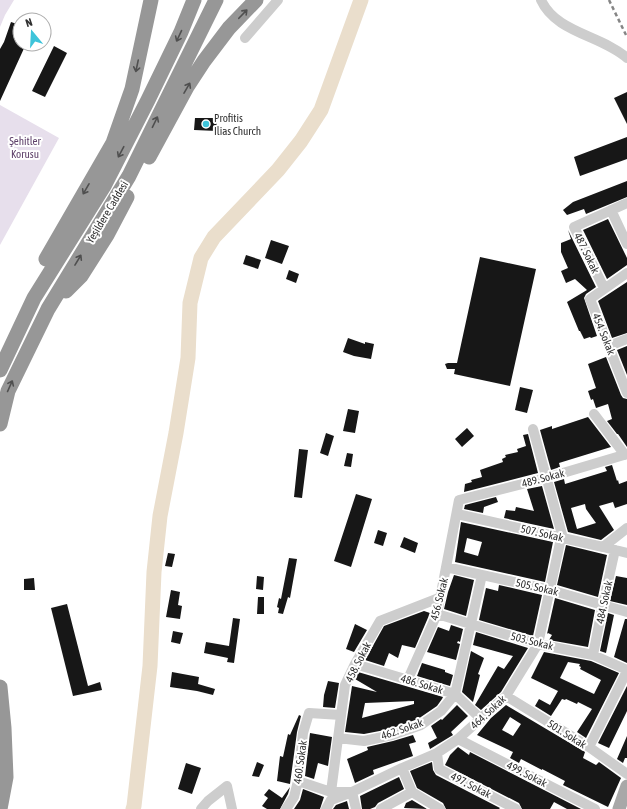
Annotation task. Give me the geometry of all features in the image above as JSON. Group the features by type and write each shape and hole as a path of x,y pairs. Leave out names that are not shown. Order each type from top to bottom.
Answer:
{"highway":[{"path":"0,366 22,308 36,278 113,143 132,89 151,0"},
{"name":"Yeşildere Caddesi","path":"0,370 34,298 104,186 181,32 194,0"},
{"name":"Yeşildere Caddesi","path":"0,424 8,391 48,309 129,176 216,0"},
{"path":"48,309 81,276 107,235 187,87 204,61 229,28 256,0"},
{"path":"0,687 4,728 6,777 0,809"}],"main road":[{"path":"619,809 627,786"}],"street":[{"path":"245,38 278,0"},
{"path":"541,0 544,7 553,17 565,25 603,42 621,52 627,58"},
{"name":"487. Sokak","path":"604,288 574,227 627,203"},
{"path":"611,210 626,240"},
{"path":"604,288 627,273"},
{"name":"454. Sokak","path":"604,288 590,299 627,392"},
{"path":"609,346 627,339"},
{"path":"594,414 626,455"},
{"path":"533,429 562,538"},
{"name":"489. Sokak","path":"459,500 546,478 626,455"},
{"name":"456. Sokak","path":"408,679 437,614 459,500"},
{"name":"507. Sokak","path":"457,514 603,547 627,554"},
{"path":"603,547 627,528"},
{"name":"464. Sokak","path":"326,809 330,800 352,792 437,753 458,739 506,696 538,644 562,538"},
{"name":"484. Sokak","path":"593,655 615,550"},
{"name":"505. Sokak","path":"446,567 550,590 627,612"},
{"path":"455,694 482,575"},
{"name":"458. Sokak","path":"331,792 345,685 355,664 380,621 439,598"},
{"name":"503. Sokak","path":"437,614 538,644 593,655 627,670"},
{"name":"486. Sokak","path":"355,664 455,694 481,719"},
{"path":"589,747 627,670"},
{"name":"462. Sokak","path":"338,738 364,741 392,735 421,725 441,711 455,694"},
{"name":"501. Sokak","path":"506,696 589,747 627,774"},
{"name":"460. Sokak","path":"286,809 294,797 298,782 303,734 309,712 342,715"},
{"name":"499. Sokak","path":"458,739 596,809"},
{"name":"497. Sokak","path":"437,753 439,769 516,809"},
{"path":"402,768 412,792 437,808"},
{"path":"298,782 331,792 352,792 356,809"},
{"path":"201,809 208,801 227,786 232,809"},
{"path":"381,809 412,792"}],"green space":[{"path":"0,0 14,0 0,27"},
{"name":"Şehitler Korusu","path":"0,105 59,138 0,245"}],"building":[{"path":"12,22 12,52 22,52 0,101 0,49"},
{"path":"54,46 67,53 45,97 32,91"},
{"path":"627,92 627,124 614,98"},
{"name":"Profitis Ilias Church","path":"195,118 217,118 217,131 194,130"},
{"path":"627,137 627,159 580,176 574,157"},
{"path":"627,181 627,197 586,214 584,209 567,215 563,210 573,202"},
{"path":"608,219 627,258 627,265 607,279 583,230"},
{"path":"568,230 596,287 586,294 584,298 597,336 591,338 584,339 579,331 567,302 587,290 575,279 566,283 561,271 568,268 561,252 561,243 571,239"},
{"path":"271,240 289,246 282,264 265,258"},
{"path":"246,255 261,260 258,269 243,264"},
{"path":"480,257 536,269 510,386 454,374 455,369 447,369 445,364 457,363"},
{"path":"289,270 299,274 296,283 286,279"},
{"path":"627,282 627,333 612,338 598,301"},
{"path":"348,338 365,344 365,342 374,344 371,359 354,356 343,352"},
{"path":"627,346 627,375 617,350"},
{"path":"606,357 621,395 623,398 627,399 627,447 607,421 612,419 608,404 596,408 588,391 596,388 588,364"},
{"path":"520,387 533,390 527,413 515,410"},
{"path":"348,409 359,411 355,433 343,431"},
{"path":"588,417 611,447 559,463 560,467 551,470 540,430 552,426 552,429"},
{"path":"467,428 474,436 462,447 455,439"},
{"path":"326,433 334,436 328,456 320,453"},
{"path":"528,434 538,473 464,492 465,484 472,482 471,480 482,477 480,470 503,462 502,459 506,457 505,455 518,452 517,449 526,446 523,435"},
{"path":"299,449 308,450 302,498 294,497"},
{"path":"347,453 353,454 351,467 344,466"},
{"path":"612,465 619,484 627,481 627,504 615,508 613,502 599,506 614,530 601,540 568,532 554,482 564,479 565,484 607,471 605,467","holes":["585,504 586,509 596,523 577,529 571,508"]},
{"path":"542,486 554,529 504,518 506,510 515,511 516,507 534,511 527,489"},
{"path":"356,494 372,499 351,567 334,561"},
{"path":"496,497 498,502 484,507 483,513 464,509 465,505"},
{"path":"461,522 553,542 545,582 455,562","holes":["467,538 482,542 478,556 464,552"]},
{"path":"378,530 387,533 383,546 374,543"},
{"path":"404,537 418,543 415,553 400,547"},
{"path":"566,545 607,555 598,597 557,585"},
{"path":"168,553 175,554 172,567 165,566"},
{"path":"289,558 297,559 290,598 288,597 283,614 278,613 279,608 277,607 279,598 281,599"},
{"path":"454,575 474,580 466,616 444,609"},
{"path":"257,576 264,577 263,590 256,589"},
{"path":"616,576 627,578 627,605 610,601"},
{"path":"34,578 35,590 24,590 24,579"},
{"path":"499,585 542,595 533,636 479,620 486,588 498,591"},
{"path":"171,590 180,592 178,605 182,606 180,619 166,617"},
{"path":"258,597 264,597 264,614 257,614"},
{"path":"555,598 595,610 588,647 549,640 552,635 547,634"},
{"path":"67,604 88,686 100,682 102,690 73,696 51,608"},
{"path":"424,611 430,613 415,648 402,645 398,658 389,653 384,666 365,660 384,626"},
{"path":"608,613 614,615 606,653 600,651"},
{"path":"233,618 240,619 234,663 227,662 228,658 204,653 206,642 229,646"},
{"path":"625,619 627,619 627,663 614,657"},
{"path":"355,624 367,630 354,652 346,649"},
{"path":"451,625 463,629 460,642 458,641 457,643 460,644 456,660 427,652 438,627 449,631"},
{"path":"173,631 183,633 180,644 171,642"},
{"path":"476,632 528,648 501,692 481,710 475,705 498,666 504,669 513,656 473,645"},
{"path":"471,651 484,658 478,674 480,675 473,702 462,692"},
{"path":"544,652 591,661 619,673 586,738 577,732 592,709 578,702 577,704 566,699 562,699 551,716 535,706 539,699 550,705 558,691 531,678","holes":["568,662 580,664 580,669 601,680 594,694 560,678"]},
{"path":"422,663 445,670 445,672 453,675 450,686 417,676"},
{"path":"172,672 199,677 198,684 215,689 213,695 170,687"},
{"path":"358,672 443,697 437,706 418,719 390,729 364,734 345,732 352,686 377,692 355,679","holes":["414,701 414,704 362,718 365,703"]},
{"path":"328,681 339,683 335,708 323,707 324,695"},
{"path":"627,686 627,711 609,748 598,743"},
{"path":"457,705 468,716 451,732 453,735 430,749 428,743 437,738 431,726 441,719 442,720"},
{"path":"506,705 585,752 583,758 596,765 599,762 621,778 608,807 563,785 565,781 542,769 521,759 519,763 510,758 513,752 477,735 491,718","holes":["510,717 521,724 513,736 502,730"]},
{"path":"299,715 301,716 297,732 290,784 277,781 280,756 283,757 288,734 290,735"},
{"path":"310,733 332,737 328,766 318,763 314,779 305,776"},
{"path":"413,735 416,742 409,744 413,756 373,770 374,774 355,783 347,759 368,750 367,747"},
{"path":"627,736 627,758 625,758 623,763 617,759"},
{"path":"458,747 469,755 470,752 581,809 567,809 554,802 550,809 522,809 519,803 445,765 450,755"},
{"path":"257,762 264,765 259,777 252,776"},
{"path":"432,762 433,770 436,775 500,808 446,809 443,803 417,788 410,771"},
{"path":"186,763 201,768 192,794 178,789"},
{"path":"399,777 404,789 378,803 375,807 370,809 362,809 360,796"},
{"path":"290,787 280,809 267,809 262,806 268,798 264,795 269,789 282,798"},
{"path":"303,789 324,797 320,809 294,809 300,800"},
{"path":"412,800 427,809 404,808 406,803"},
{"path":"347,801 349,809 333,809 336,805"}],"waterway":[{"path":"133,809 150,666 154,572 160,516 176,433 188,358 190,303 201,258 214,237 278,170 301,141 321,110 361,0"}],"railway":[{"path":"609,0 627,37"}],"place":[{"name":"Profitis Ilias Church","path":"206,124"}]}
